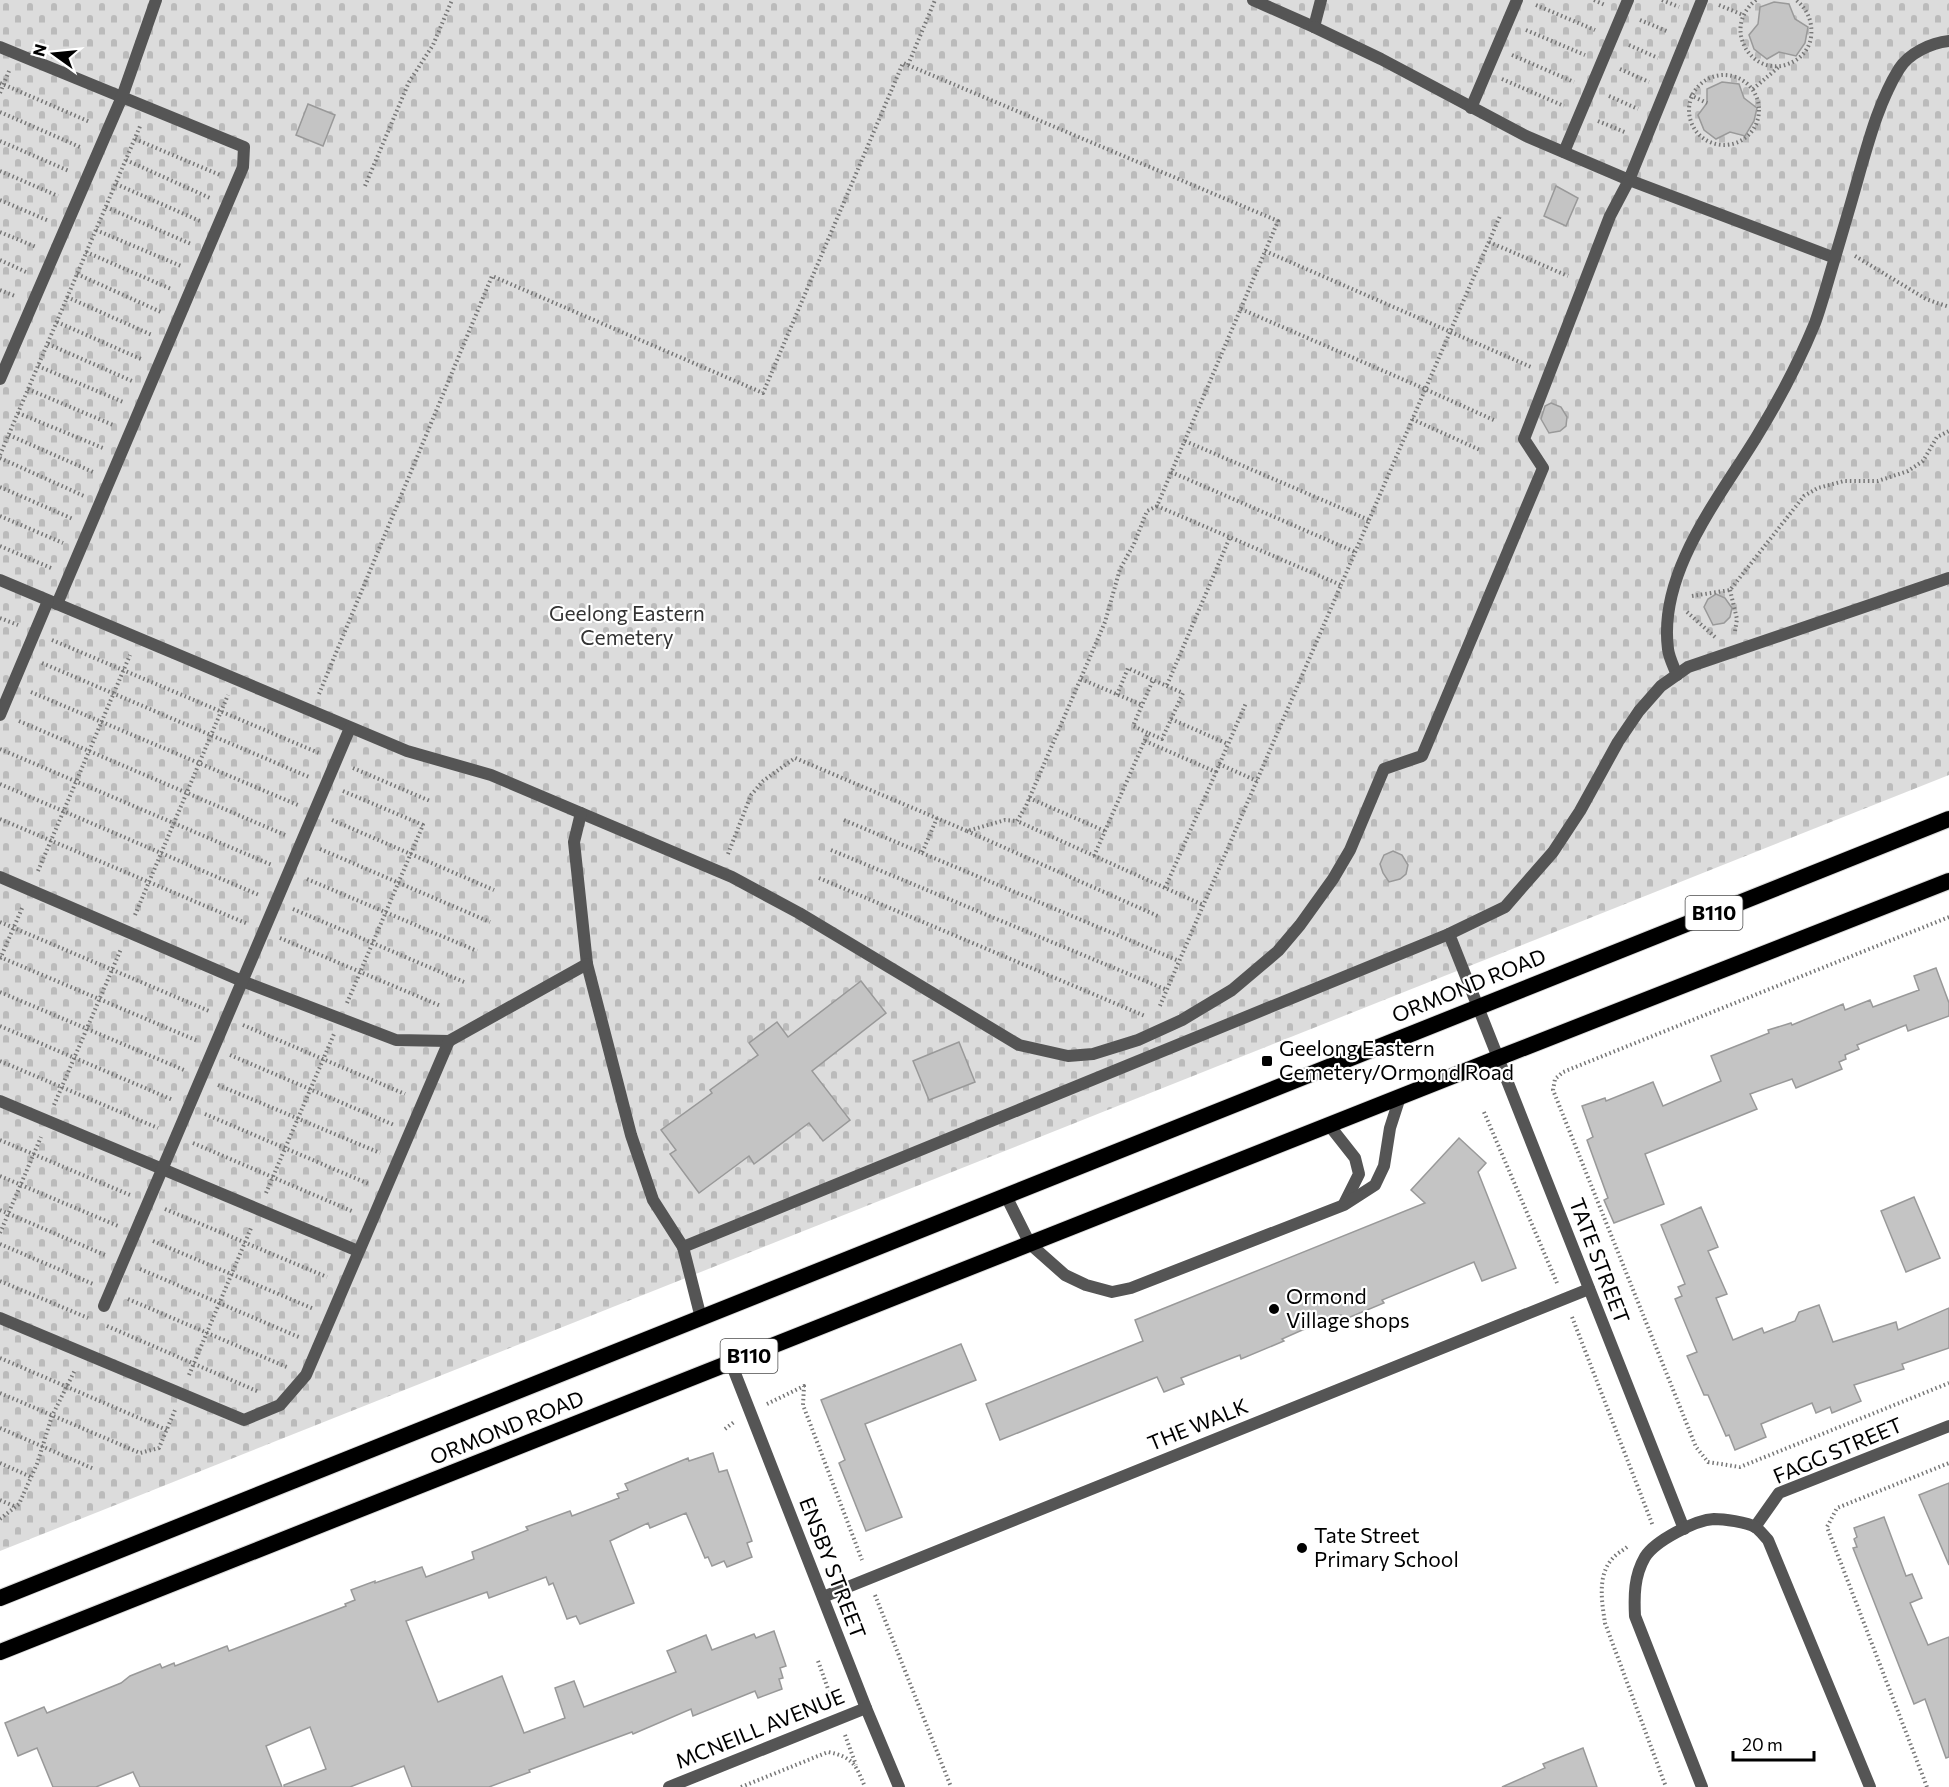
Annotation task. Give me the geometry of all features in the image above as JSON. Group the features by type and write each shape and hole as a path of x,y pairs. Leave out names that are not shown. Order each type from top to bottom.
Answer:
{"highway":[{"name":"ORMOND ROAD","path":"0,1598 1949,819"},
{"name":"ORMOND ROAD","path":"0,1652 1949,881"}],"street":[{"path":"0,379 122,97 156,0"},
{"path":"1253,0 1381,59 1526,136 1629,180 1835,258"},
{"path":"1314,27 1321,0"},
{"path":"1472,108 1517,0"},
{"path":"1564,152 1628,0"},
{"path":"0,580 407,752 491,775 720,872 799,913 1019,1045 1068,1056 1093,1054 1147,1036 1182,1020 1232,990 1278,951 1300,925 1339,869 1350,850 1384,769 1422,756 1543,468 1524,439 1610,216 1629,180 1702,0"},
{"path":"1677,675 1668,651 1667,622 1686,554 1712,506 1763,426 1799,359 1815,321 1870,138 1888,88 1901,66 1917,53 1935,43 1949,41"},
{"path":"0,46 244,147 243,166 69,576 35,633 0,714"},
{"path":"683,1247 1449,934 1505,907 1553,852 1580,811 1618,742 1639,711 1661,686 1688,667 1949,578"},
{"path":"104,1306 350,728"},
{"path":"581,813 574,842 587,964 631,1135 653,1200 683,1247 701,1318"},
{"path":"0,878 242,981 396,1040 449,1041 587,964"},
{"name":"TATE STREET","path":"1449,934 1684,1529"},
{"path":"0,1318 244,1420 280,1405 306,1375 449,1041"},
{"path":"1006,1196 1030,1244 1065,1275 1086,1285 1112,1292 1131,1288 1344,1205 1375,1185 1384,1166 1390,1128 1400,1097"},
{"path":"0,1101 358,1251"},
{"path":"1329,1125 1355,1158 1359,1174 1344,1205"},
{"name":"THE WALK","path":"822,1597 1589,1289"},
{"name":"ENSBY STREET","path":"731,1363 899,1787"},
{"name":"FAGG STREET","path":"1755,1527 1779,1493 1949,1426"},
{"path":"1702,1787 1635,1617 1634,1589 1646,1557 1660,1542 1684,1529 1712,1519 1730,1520 1755,1527 1768,1540 1870,1787"},
{"name":"MCNEILL AVENUE","path":"669,1787 866,1708"}],"path":[{"path":"365,186 409,82 433,45 452,0"},
{"path":"908,65 935,0"},
{"path":"1756,0 1749,5 1740,26 1744,47 1750,55 1768,65 1780,66"},
{"path":"1753,89 1780,66 1799,58 1811,40 1812,28 1809,16 1796,0"},
{"path":"1716,4 1743,15"},
{"path":"312,712 492,276 763,393 903,63 1278,221 1157,506 1147,511 1134,544 1120,569 1105,622 1017,822"},
{"path":"1729,74 1740,78 1753,89 1759,105 1760,117 1755,127 1743,140 1726,145 1715,144 1704,139 1695,130 1690,120 1689,108 1692,96 1706,79 1729,74"},
{"path":"0,83 108,130"},
{"path":"1692,96 1707,103"},
{"path":"100,503 0,456 148,108"},
{"path":"0,112 97,154"},
{"path":"135,139 236,182"},
{"path":"0,141 87,178"},
{"path":"126,160 226,205"},
{"path":"0,171 76,204"},
{"path":"116,184 216,228"},
{"path":"0,200 65,228"},
{"path":"106,207 207,251"},
{"path":"1147,1036 1500,216"},
{"path":"96,230 197,273"},
{"path":"0,232 54,255"},
{"path":"1490,242 1584,283"},
{"path":"1265,251 1451,330 1549,375"},
{"path":"87,252 188,296"},
{"path":"1853,255 1926,299 1949,307"},
{"path":"0,260 43,279"},
{"path":"77,274 178,319"},
{"path":"67,297 168,342"},
{"path":"1240,309 1496,421"},
{"path":"57,322 158,366"},
{"path":"48,344 149,388"},
{"path":"38,366 140,409"},
{"path":"28,389 130,432"},
{"path":"18,412 120,456"},
{"path":"1412,419 1480,450"},
{"path":"1672,599 1730,590 1804,496 1818,488 1844,481 1878,481 1908,471 1923,461 1937,438 1949,431"},
{"path":"9,435 110,479"},
{"path":"1185,441 1369,520"},
{"path":"1171,472 1355,552"},
{"path":"0,487 90,527"},
{"path":"1157,506 1341,585"},
{"path":"0,516 80,550"},
{"path":"1167,685 1230,537"},
{"path":"0,546 69,576"},
{"path":"1730,590 1737,619 1732,652"},
{"path":"1672,599 1732,652"},
{"path":"0,618 430,801"},
{"path":"0,959 137,637"},
{"path":"0,1394 140,1453 159,1449 258,1210 423,825 25,656"},
{"path":"1117,694 1128,668 1183,693 1162,739 1133,726 1153,680"},
{"path":"1081,678 1142,705"},
{"path":"0,1233 234,679"},
{"path":"13,685 494,890"},
{"path":"1165,888 1246,703"},
{"path":"0,714 490,922"},
{"path":"1171,719 1228,744"},
{"path":"1094,856 1148,733"},
{"path":"1144,741 1216,772"},
{"path":"0,749 477,951"},
{"path":"720,872 751,795 763,781 795,758 1160,916"},
{"path":"1220,764 1257,781"},
{"path":"0,784 464,982"},
{"path":"1029,798 1105,831"},
{"path":"922,853 937,818"},
{"path":"0,819 441,1006"},
{"path":"844,820 1179,961"},
{"path":"967,831 1005,820 1017,822 1203,905"},
{"path":"831,850 1167,990"},
{"path":"819,878 1154,1020"},
{"path":"1949,916 1563,1072 1555,1079 1553,1090 1696,1447 1708,1462 1740,1467 1949,1383"},
{"path":"1484,1112 1564,1298 1653,1526 1645,1533"},
{"path":"0,1140 344,1284"},
{"path":"0,1176 331,1316"},
{"path":"0,1210 318,1345"},
{"path":"0,1244 306,1375"},
{"path":"0,1281 282,1402"},
{"path":"0,1519 19,1504 52,1416 83,1354"},
{"path":"0,1358 167,1430"},
{"path":"0,1428 94,1469"},
{"path":"0,1463 31,1477"},
{"path":"1927,1787 1827,1527 1837,1508 1949,1464"},
{"path":"0,1500 16,1507"},
{"path":"1628,1546 1611,1559 1604,1575 1601,1596 1605,1623 1666,1787"},
{"path":"741,1787 828,1752 843,1755 856,1766 865,1787"}],"green space":[{"name":"Geelong Eastern Cemetery","path":"0,0 1949,0 1949,775 0,1551"}],"building":[{"path":"1774,2 1789,4 1795,19 1808,27 1805,43 1796,56 1779,52 1767,59 1754,49 1749,35 1758,24 1760,7"},
{"path":"1722,82 1739,84 1744,98 1757,108 1754,121 1745,136 1730,132 1716,139 1704,130 1698,115 1707,103 1707,89"},
{"path":"308,104 335,115 323,146 296,135"},
{"path":"1556,186 1578,198 1566,226 1544,216"},
{"path":"1551,403 1561,407 1567,417 1566,426 1560,431 1549,433 1541,419 1545,406"},
{"path":"1716,594 1725,598 1732,608 1730,617 1724,623 1713,625 1704,607 1708,599"},
{"path":"1393,851 1402,855 1408,865 1406,874 1400,879 1389,882 1380,864 1384,855"},
{"path":"1936,968 1949,1003 1949,1016 1908,1031 1906,1025 1857,1045 1859,1049 1845,1055 1846,1059 1839,1062 1842,1069 1796,1088 1792,1079 1750,1094 1757,1109 1645,1154 1664,1204 1614,1223 1604,1200 1608,1198 1587,1140 1593,1137 1582,1106 1605,1098 1606,1101 1653,1082 1663,1106 1721,1081 1711,1056 1769,1033 1768,1030 1791,1023 1792,1025 1843,1004 1845,1010 1870,1000 1873,1007 1919,990 1914,976"},
{"path":"861,981 886,1013 812,1071 850,1120 823,1141 809,1123 754,1164 749,1156 699,1193 670,1154 676,1150 661,1130 712,1093 710,1090 758,1055 749,1043 777,1022 788,1037"},
{"path":"959,1042 975,1082 929,1100 913,1061"},
{"path":"1459,1138 1486,1163 1478,1172 1516,1268 1482,1281 1474,1262 1382,1300 1384,1303 1343,1320 1341,1315 1300,1331 1282,1339 1284,1341 1241,1359 1240,1355 1181,1378 1184,1384 1164,1392 1157,1377 1000,1440 986,1404 1143,1341 1135,1320 1425,1203 1411,1190"},
{"path":"1914,1197 1940,1258 1906,1272 1881,1211"},
{"path":"1701,1207 1718,1247 1708,1251 1727,1294 1716,1298 1733,1340 1762,1328 1764,1333 1795,1321 1799,1312 1819,1305 1833,1342 1896,1322 1898,1330 1949,1308 1949,1348 1902,1364 1904,1369 1854,1385 1861,1401 1832,1413 1830,1407 1816,1413 1812,1403 1761,1424 1766,1437 1735,1450 1729,1435 1726,1436 1708,1395 1704,1395 1687,1356 1697,1352 1675,1299 1682,1296 1678,1287 1685,1284 1661,1225"},
{"path":"961,1344 976,1380 865,1424 902,1517 866,1531 839,1463 845,1460 821,1400"},
{"path":"713,1453 719,1472 727,1470 752,1541 747,1543 752,1557 727,1567 724,1561 712,1566 708,1557 705,1558 686,1513 650,1528 648,1523 610,1541 634,1603 580,1624 576,1616 567,1619 553,1583 549,1585 546,1577 489,1598 487,1592 406,1621 438,1702 502,1676 524,1733 565,1718 555,1688 574,1681 584,1707 676,1672 667,1651 706,1635 712,1650 754,1634 756,1638 774,1631 786,1666 780,1668 783,1678 779,1679 782,1689 758,1698 755,1691 693,1716 691,1709 633,1734 632,1732 489,1787 412,1787 404,1766 350,1787 284,1787 284,1785 326,1769 310,1727 266,1746 282,1787 140,1787 133,1772 96,1787 53,1787 37,1748 18,1756 5,1723 44,1707 47,1713 121,1683 130,1676 160,1664 162,1668 174,1663 175,1666 227,1646 229,1651 346,1606 345,1604 355,1600 351,1590 375,1581 375,1583 422,1567 426,1577 474,1559 472,1552 528,1530 526,1527 570,1511 572,1516 619,1498 617,1494 628,1490 625,1484 688,1458 689,1461"},
{"path":"1949,1483 1949,1565 1919,1495"},
{"path":"1884,1517 1906,1576 1912,1574 1922,1598 1910,1603 1928,1645 1949,1637 1949,1757 1946,1758 1925,1699 1914,1704 1853,1548 1857,1547 1854,1528"},
{"path":"1583,1748 1597,1787 1502,1787 1545,1768 1543,1764"}],"place":[{"name":"Geelong Eastern Cemetery/Ormond Road","path":"1267,1061"},
{"name":"Ormond Village shops","path":"1274,1309"},
{"name":"Tate Street Primary School","path":"1302,1548"}]}
